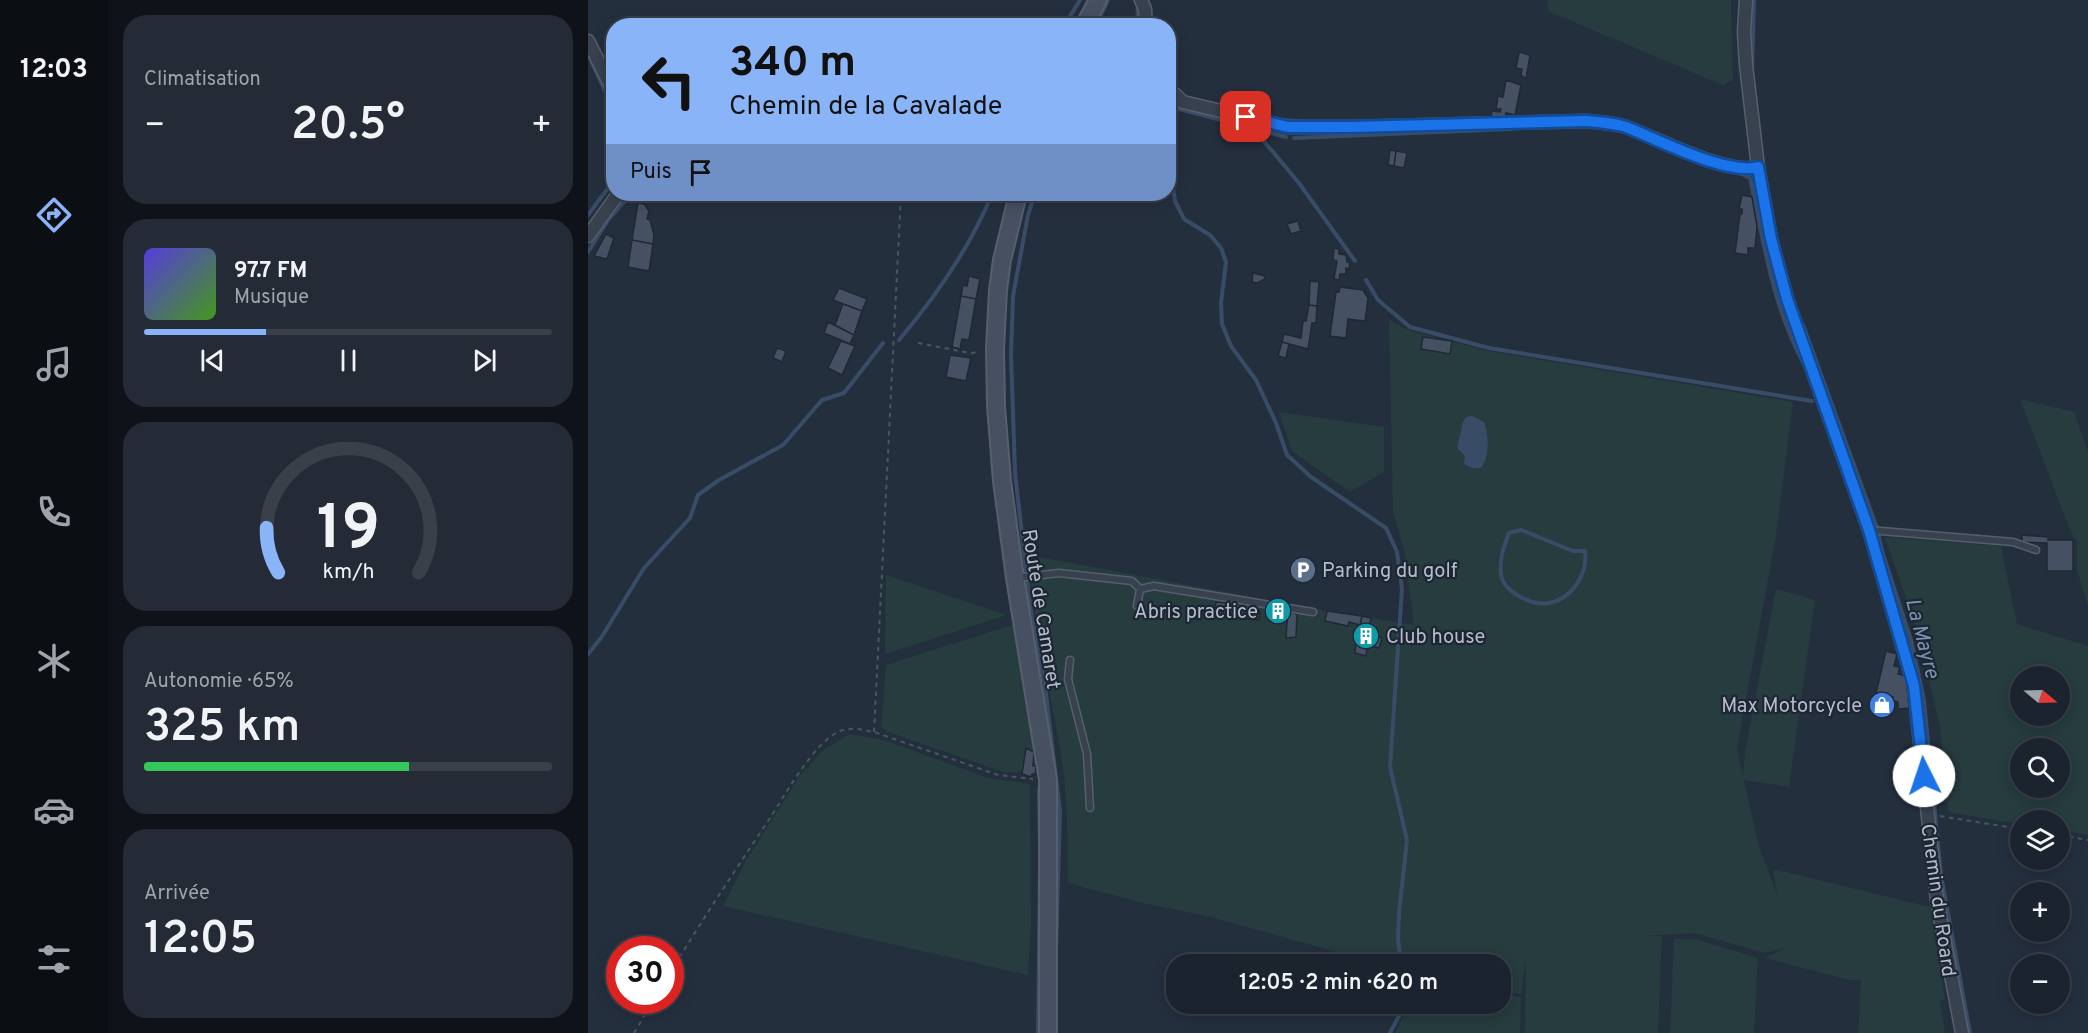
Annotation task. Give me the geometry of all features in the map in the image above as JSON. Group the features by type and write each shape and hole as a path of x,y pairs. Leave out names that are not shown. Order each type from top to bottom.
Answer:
{"main road":[{"path":"1088,18 1098,0"},
{"name":"Route de Camaret","path":"1016,201 1002,260 994,349 996,406 1002,481 1015,578 1048,780 1048,1033"}],"street":[{"path":"1141,0 1146,18"},
{"name":"Chemin du Roard","path":"1746,0 1744,32 1746,65 1758,167 1771,239 1787,299 1869,530 1914,686 1937,901 1962,1033"},
{"path":"588,40 606,76"},
{"path":"1176,95 1183,102 1288,127 1584,121 1605,123 1625,127 1691,155 1743,168 1758,167"},
{"path":"588,236 613,201"}],"lane":[{"path":"1869,530 2013,542 2036,550"},
{"path":"1015,578 1059,573 1132,581 1140,589"},
{"path":"1140,589 1154,586 1313,612"},
{"path":"1137,606 1140,589"},
{"path":"1070,660 1068,679 1087,754 1090,808"}],"path":[{"path":"874,732 901,201"},
{"path":"918,343 970,353 994,349"},
{"path":"684,949 711,904 796,777 820,747 838,732 857,728 998,775 1048,780"},
{"path":"1927,815 2010,827"},
{"path":"2070,837 2088,840"},
{"path":"634,1033 646,1014"}],"green space":[{"path":"1548,0 1731,0 1733,80 1723,85 1550,12"},
{"path":"1389,320 1408,330 1488,351 1793,402 1776,536 1737,748 1743,777 1745,752 1776,589 1815,600 1789,787 1744,780 1758,843 1777,895 1773,869 1930,907 1945,999 1940,1001 1945,1033 1858,1033 1861,980 1849,980 1765,958 1787,947 1764,953 1695,933 1644,936 1662,936 1658,1033 1525,1033 1526,959 1521,994 1511,993 1511,954 1344,954 1211,917 1143,903 1068,883 1067,812 1063,769 1038,636 1029,555 1414,625 1404,550 1393,511"},
{"path":"2020,399 2074,412 2088,452 2088,606 2077,570 2077,542 2070,530"},
{"path":"1279,412 1384,427 1384,472 1350,492 1292,451"},
{"path":"1885,537 2001,546 2017,624 2088,646 2088,835 2070,832 2070,810 2010,810 2010,822 1953,813 1948,809 1940,727 1918,633"},
{"path":"886,575 1007,615 885,654"},
{"path":"1015,624 1042,773 1003,772 888,732 881,727 886,665"},
{"path":"850,734 884,740 988,778 1030,784 1031,925 1028,975 723,906 747,859 800,776 824,749"},
{"path":"1674,939 1695,939 1758,958 1754,1033 1670,1033"},
{"path":"1511,996 1521,997 1520,1033 1395,1033 1404,1014 1511,1014"}],"water":[{"path":"1472,416 1484,422 1487,434 1486,458 1481,468 1472,468 1464,464 1465,456 1457,448 1463,422 1466,417"}],"building":[{"path":"1519,52 1530,55 1526,79 1521,75 1522,69 1516,68"},
{"path":"1506,80 1521,85 1515,115 1506,113 1504,119 1491,117 1492,111 1500,112 1501,109 1496,109 1498,96 1503,97"},
{"path":"1390,150 1396,151 1394,166 1388,165"},
{"path":"1396,151 1407,153 1404,168 1394,166"},
{"path":"1742,195 1752,197 1757,227 1755,248 1748,248 1748,255 1735,253 1740,214 1742,214 1742,209 1739,209"},
{"path":"638,203 644,204 649,211 647,219 650,220 654,235 653,244 632,240"},
{"path":"1298,221 1301,231 1291,234 1287,224"},
{"path":"606,234 614,238 607,259 594,256"},
{"path":"632,240 653,244 649,271 628,267"},
{"path":"1334,248 1339,249 1339,254 1346,255 1347,262 1350,263 1349,269 1346,268 1346,274 1340,274 1339,280 1334,279 1337,261 1333,260"},
{"path":"1253,273 1265,276 1265,279 1257,283 1252,282"},
{"path":"969,276 980,279 976,299 961,296 963,285 967,286"},
{"path":"1310,281 1319,282 1317,306 1309,305"},
{"path":"1340,287 1363,290 1368,298 1365,321 1348,319 1346,338 1330,336 1336,292 1339,292"},
{"path":"839,288 867,299 862,311 833,300"},
{"path":"961,296 976,299 969,340 962,339 960,349 952,347"},
{"path":"843,304 862,311 854,335 835,325"},
{"path":"1309,305 1317,306 1316,323 1312,323 1308,349 1282,342 1284,334 1301,338 1303,321 1306,321"},
{"path":"828,322 854,335 850,344 824,333"},
{"path":"1423,337 1452,341 1450,354 1421,349"},
{"path":"841,341 855,346 842,375 828,368"},
{"path":"1282,342 1289,344 1286,358 1278,356"},
{"path":"777,348 786,351 782,362 773,358"},
{"path":"950,355 971,358 966,381 946,377"},
{"path":"2022,535 2048,537 2048,540 2073,540 2073,571 2047,571 2047,543 2022,542"},
{"path":"1216,602 1254,606 1260,611 1259,620 1214,616"},
{"name":"Abris practice","path":"1270,606 1288,609 1287,616 1269,613"},
{"path":"1288,609 1297,615 1296,637 1286,638"},
{"path":"1327,611 1362,616 1360,625 1349,622 1348,626 1325,621"},
{"path":"1362,616 1371,618 1369,629 1360,627"},
{"name":"Club house","path":"1360,627 1369,629 1368,634 1382,638 1379,648 1356,642"},
{"path":"1356,642 1367,645 1366,656 1355,653"},
{"path":"1886,651 1897,654 1894,666 1900,667 1898,674 1906,676 1909,708 1898,709 1898,702 1892,700 1893,697 1876,693"},
{"path":"1876,693 1893,697 1889,715 1871,711"},
{"path":"1026,748 1034,752 1033,766 1036,766 1035,774 1031,777 1022,774"}],"waterway":[{"path":"1069,18 1080,0"},
{"path":"1100,18 1108,0"},
{"path":"1752,72 1754,0"},
{"path":"1137,18 1138,2"},
{"path":"588,54 606,93"},
{"name":"La Mayre","path":"1176,108 1286,137"},
{"path":"1282,120 1297,121"},
{"path":"1252,127 1299,183 1355,261"},
{"name":"La Mayre","path":"1294,138 1511,129"},
{"name":"La Mayre","path":"1738,172 1750,178 1777,296 1793,342 1804,364"},
{"path":"588,215 606,191"},
{"path":"588,252 608,220 625,201"},
{"path":"899,340 952,270 974,233 989,201"},
{"path":"1033,201 1013,296 1011,354 1015,473 1031,613 1045,686 1060,811 1056,952"},
{"path":"1175,201 1184,219 1210,235 1221,248 1226,262 1221,303 1222,324 1231,346 1256,380 1276,423 1287,455 1311,477 1386,528 1397,552 1402,589 1390,767 1407,840 1399,913 1400,954"},
{"path":"1366,280 1378,300 1410,327 1489,348 1812,401"},
{"name":"La Mayre","path":"1803,325 1877,528 1882,551 1911,640 1924,700 1941,875 1970,1033"},
{"path":"588,654 601,638 644,568 690,518 698,495 719,480 783,445 822,400 844,393 883,343"},
{"path":"1521,530 1573,551 1585,551 1581,577 1571,591 1557,601 1542,603 1527,600 1513,592 1503,581 1502,553 1507,538 1509,533 1521,530"},
{"path":"1039,789 1040,845"},
{"path":"1038,1033 1040,867"},
{"path":"1390,1033 1400,1014"}],"place":[{"name":"Parking du golf","path":"1303,570"},
{"name":"Abris practice","path":"1278,611"},
{"name":"Club house","path":"1366,636"},
{"name":"Max Motorcycle","path":"1882,705"}],"route":[{"path":"1246,117 1288,127 1584,121 1605,123 1625,127 1691,155 1743,168 1758,167 1771,239 1787,299 1869,530 1914,686 1924,776"}]}
